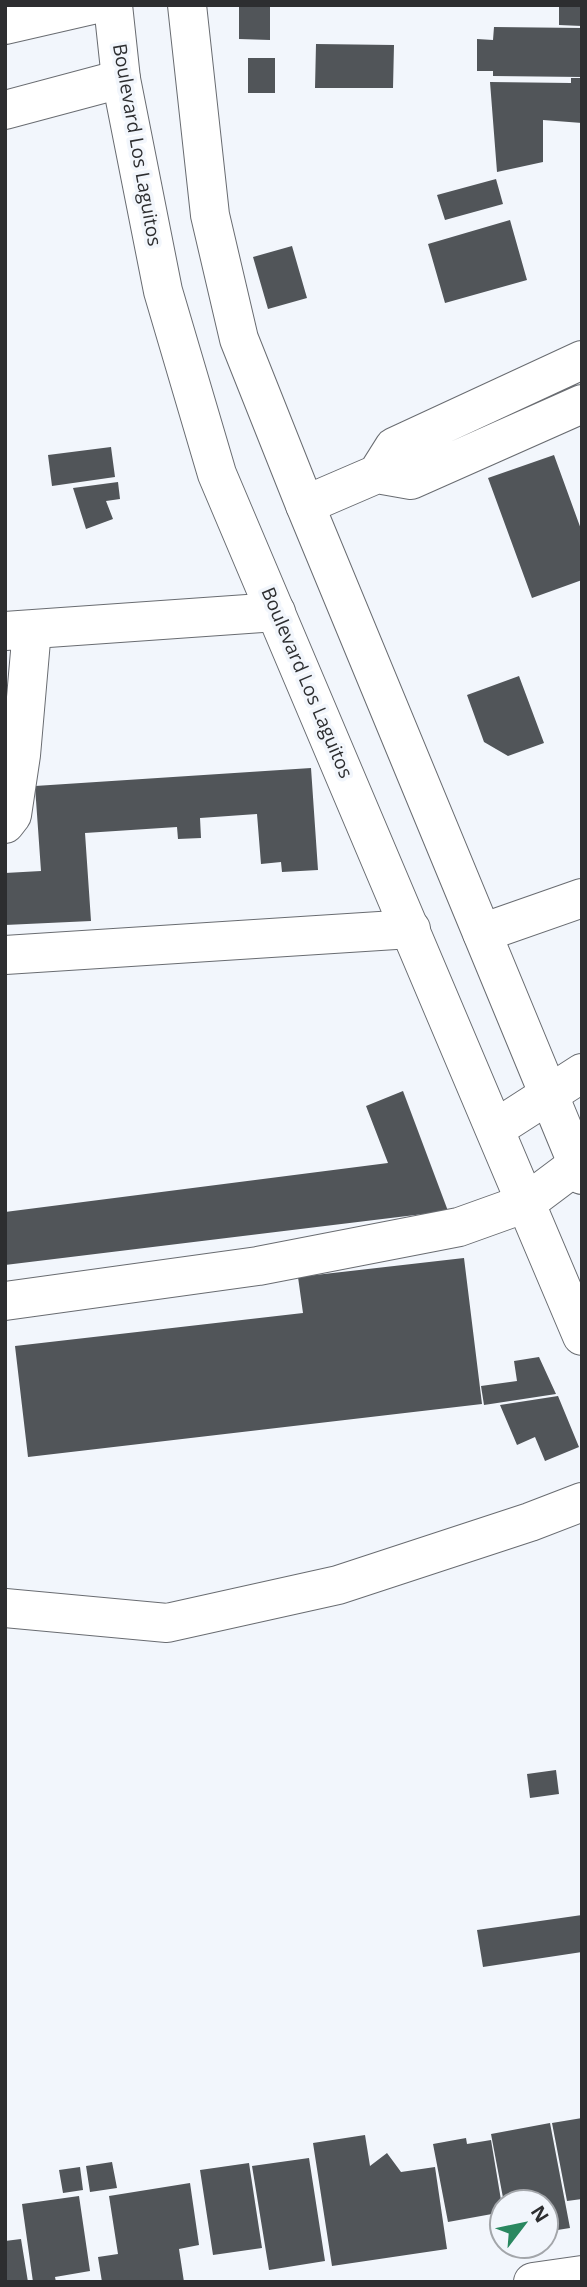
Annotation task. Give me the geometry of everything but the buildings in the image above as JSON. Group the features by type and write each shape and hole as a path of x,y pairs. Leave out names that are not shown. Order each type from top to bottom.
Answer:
{"main road":[{"path":"5,24 92,5"},
{"name":"Boulevard Los Laguitos","path":"113,5 121,79 163,291 217,474 582,1336"},
{"path":"5,1301 258,1266 459,1227 526,1203 580,1166 305,505 239,339 210,215 187,5"},
{"path":"5,110 121,79"},
{"path":"377,474 394,447 582,360"},
{"path":"305,505 377,474 411,480 582,404"},
{"path":"5,824 12,816 21,755 19,630 276,612"},
{"path":"482,933 582,898"},
{"path":"5,955 411,929"},
{"path":"495,1129 582,1073"},
{"path":"5,1608 167,1623 338,1586 582,1502"},
{"path":"533,2282 582,2275"}]}
